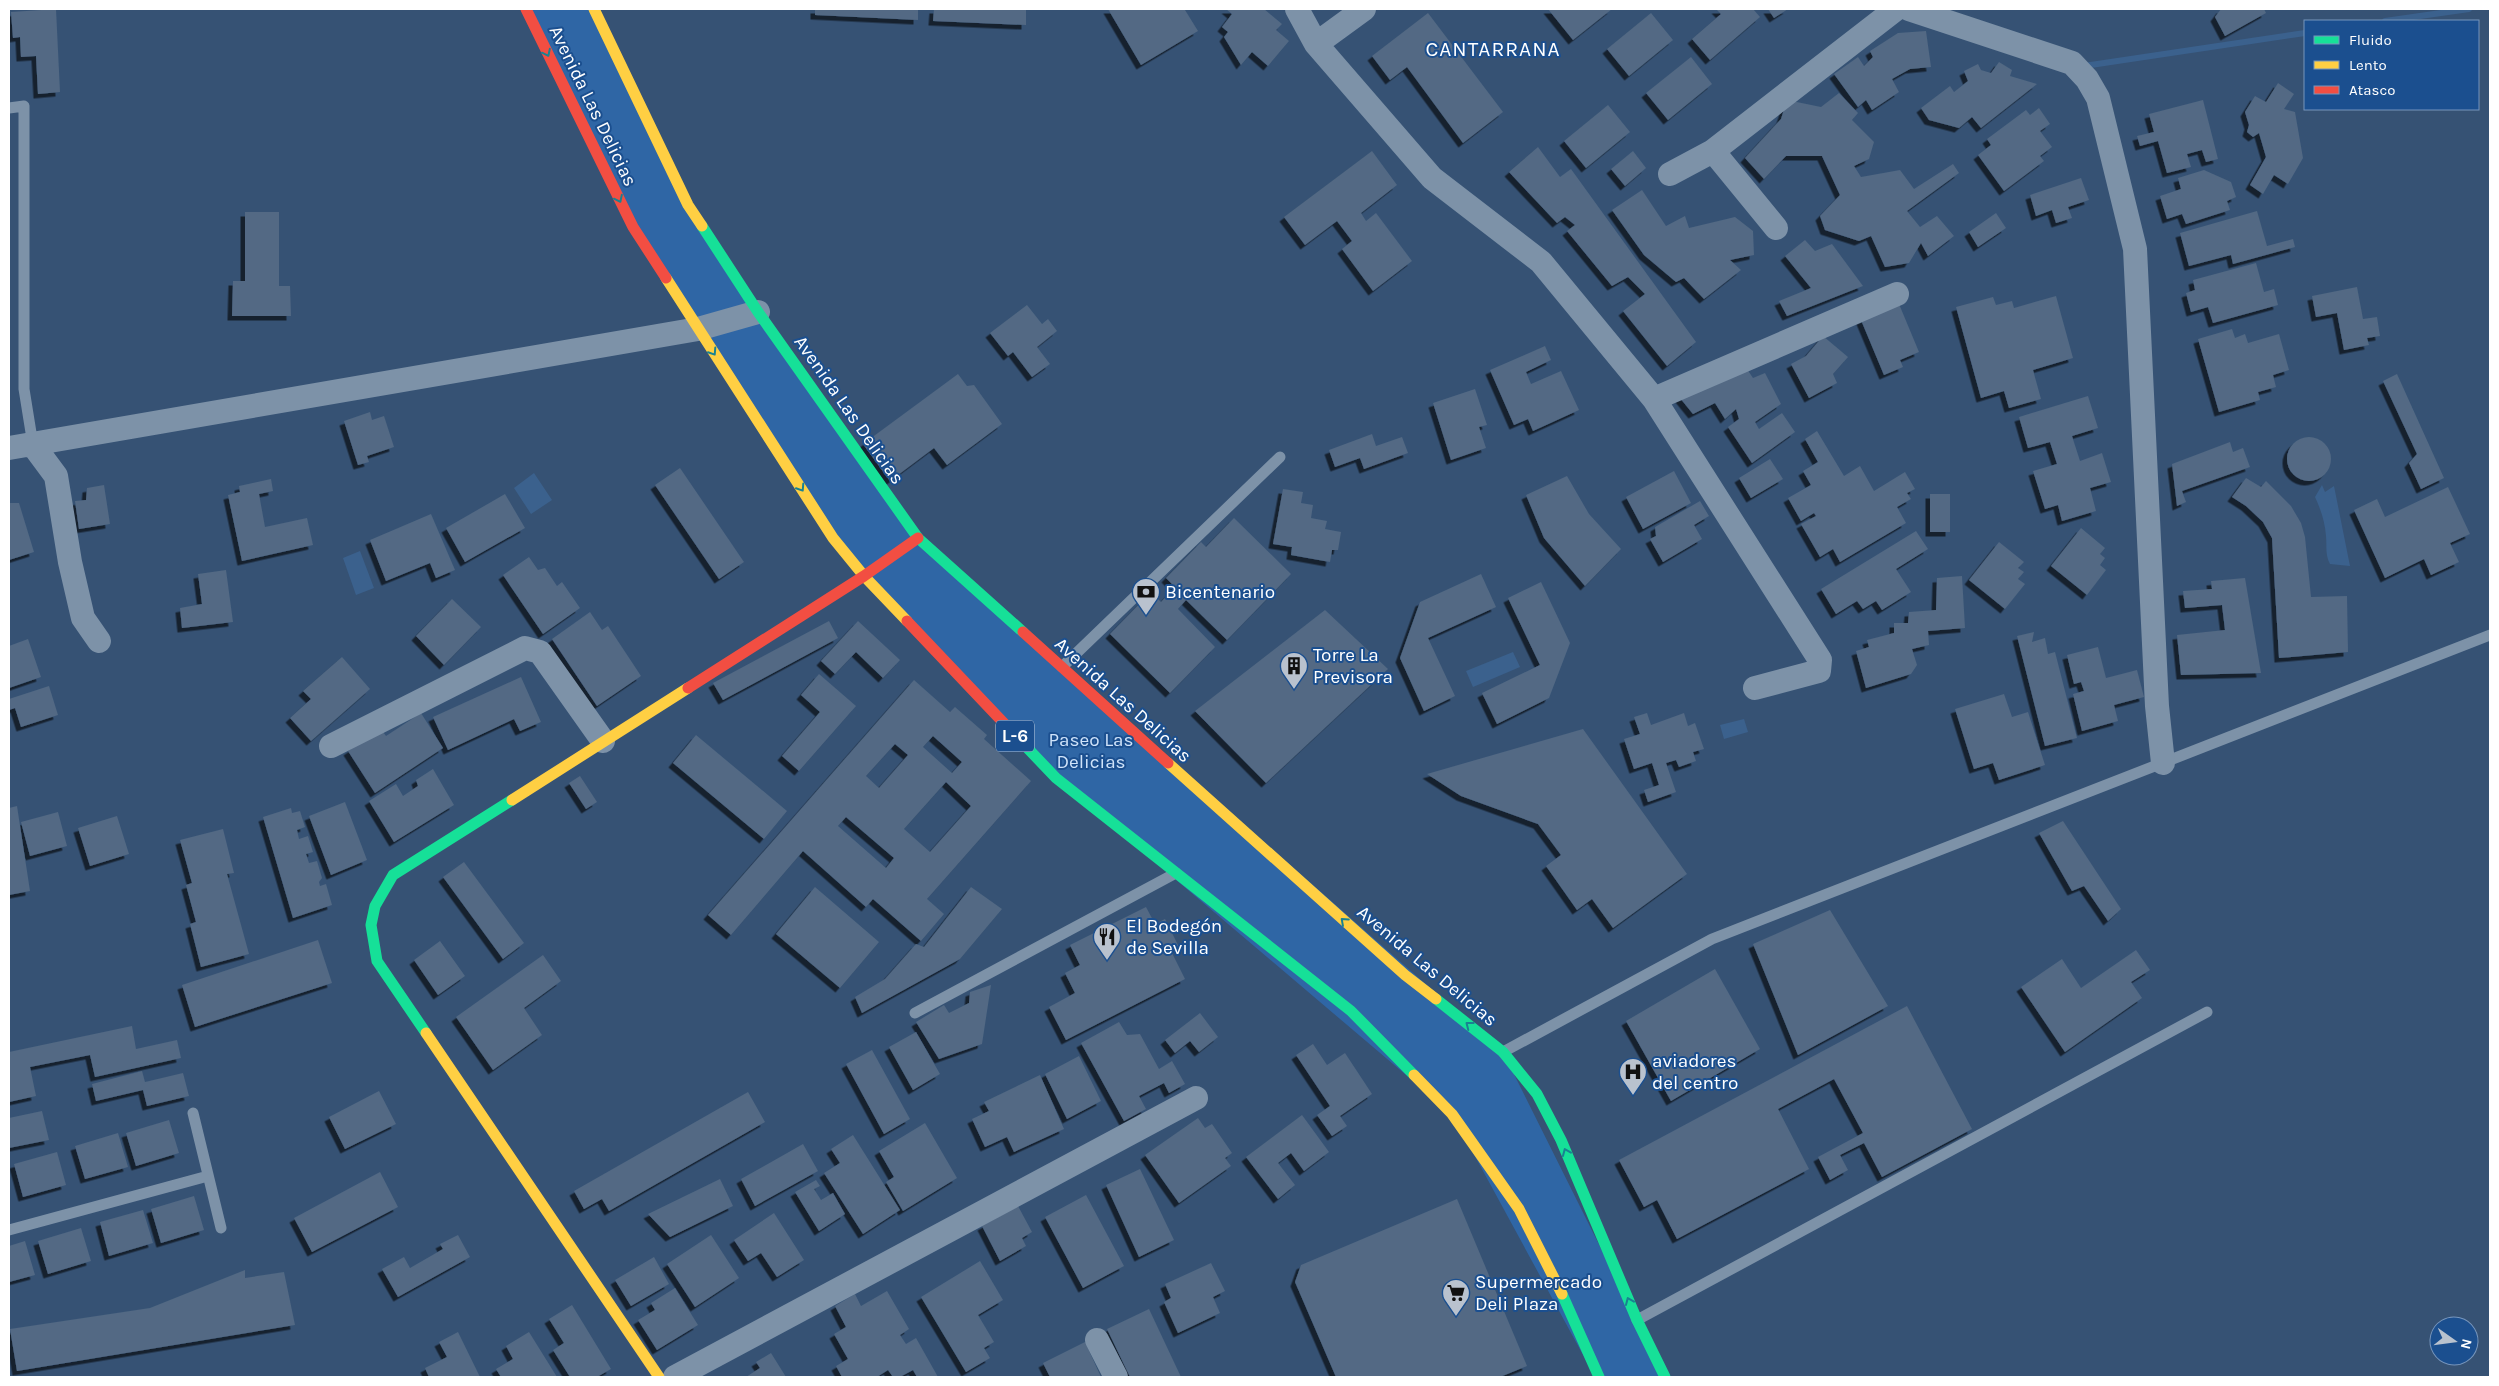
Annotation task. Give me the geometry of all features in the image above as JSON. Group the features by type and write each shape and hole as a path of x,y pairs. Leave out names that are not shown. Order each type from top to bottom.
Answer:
{"main road":[{"name":"Avenida Las Delicias","path":"526,9 633,228 833,538 864,576 1056,778 1351,1011 1452,1114 1519,1208 1573,1317 1599,1377"},
{"name":"Avenida Las Delicias","path":"594,9 688,205 758,312 918,538 1405,975 1503,1052 1537,1094 1561,1140 1636,1320 1664,1377"},
{"path":"659,1377 377,961 371,938 370,917 380,893 393,875 864,576 918,538"}],"street":[{"path":"1297,9 1316,44 1432,178 1541,262 1654,399 1820,660 1818,671 1755,688"},
{"path":"1316,44 1364,9"},
{"path":"1670,174 1713,151 1896,9"},
{"path":"1909,9 2072,63 2087,79 2098,98 2136,249 2158,706 2163,763"},
{"path":"1713,151 1776,228"},
{"path":"1654,399 1897,294"},
{"path":"9,448 698,329 758,312"},
{"path":"33,445 56,476 70,562 83,618 99,641"},
{"path":"331,746 525,648 540,652 603,742"},
{"path":"676,1377 1196,1098"},
{"path":"1097,1340 1116,1377"}],"lane":[{"path":"9,108 24,106 24,389 33,445"},
{"path":"1062,667 1280,457"},
{"path":"1503,1052 1712,939 2490,635"},
{"path":"915,1014 1176,873"},
{"path":"1636,1320 2207,1012"},
{"path":"193,1113 221,1228"},
{"path":"9,1230 208,1176"}],"green space":[{"name":"Paseo Las Delicias","path":"526,9 594,9 688,205 918,538 1503,1052 1665,1377 1595,1377 1452,1114 1056,778 864,576 633,228"}],"shaded area":[{"path":"534,473 552,500 531,514 514,488"},
{"path":"2322,485 2325,492 2334,486 2350,566 2330,564 2328,560 2325,526 2315,497"},
{"path":"360,551 374,588 356,595 343,558"},
{"path":"1513,652 1520,667 1473,687 1466,671"},
{"path":"1744,719 1748,732 1724,739 1720,725"}],"building":[{"path":"56,9 60,92 38,94 36,56 21,57 20,37 13,38 11,12"},
{"path":"815,9 918,9 918,20 815,15"},
{"path":"934,9 1026,9 1026,25 933,21"},
{"path":"1108,9 1187,9 1185,10 1198,31 1141,65"},
{"path":"1226,9 1264,9 1282,24 1276,30 1289,41 1268,66 1252,52 1241,65 1224,37 1228,32 1222,27 1232,14"},
{"path":"1548,9 1612,9 1573,40"},
{"path":"1716,9 1753,9 1760,17 1710,60 1692,39 1721,14"},
{"path":"1768,9 1788,9 1774,18"},
{"path":"2221,9 2264,9 2266,13 2225,36 2215,17"},
{"path":"1428,13 1503,112 1463,143 1407,67 1390,80 1372,56"},
{"path":"1651,13 1673,40 1629,76 1607,49"},
{"path":"1926,31 1931,67 1910,69 1892,79 1899,92 1872,110 1866,100 1858,107 1834,74 1858,57 1864,66 1873,57 1870,51 1898,33"},
{"path":"1691,57 1712,84 1668,120 1646,93"},
{"path":"1999,62 2012,70 2010,76 2037,84 1981,128 1972,117 1959,128 1929,120 1921,108 1950,86 1954,92 1968,81 1964,71 1978,64 1981,70 1991,73"},
{"path":"2278,83 2294,94 2284,109 2295,112 2303,158 2288,184 2274,175 2263,194 2250,185 2266,157 2259,133 2253,137 2247,132 2249,125 2245,112 2255,96 2266,102"},
{"path":"1839,93 1858,113 1852,120 1874,142 1869,159 1854,166 1861,177 1900,170 1914,189 1953,164 1959,173 1907,211 1920,227 1937,216 1954,236 1928,256 1921,243 1909,263 1885,267 1871,236 1859,241 1825,230 1820,216 1840,195 1822,156 1786,156 1764,179 1745,158 1781,119 1787,100 1821,107"},
{"path":"2203,100 2218,159 2206,162 2202,150 2187,154 2191,167 2167,173 2158,141 2140,146 2137,136 2154,132 2149,114"},
{"path":"1608,105 1630,132 1586,168 1564,141"},
{"path":"2039,108 2050,124 2040,131 2052,147 2040,156 2044,161 2004,191 1978,155 1991,145 1987,139 2026,110 2030,115"},
{"path":"1538,147 1560,177 1571,169 1696,342 1667,366 1623,311 1645,294 1628,277 1612,286 1567,231 1575,225 1565,217 1557,223 1509,172"},
{"path":"1372,151 1397,185 1361,213 1366,221 1376,213 1412,261 1373,291 1342,249 1352,241 1337,221 1305,245 1284,217"},
{"path":"1633,151 1646,168 1625,186 1611,169"},
{"path":"2204,170 2231,182 2236,197 2227,201 2230,210 2186,224 2182,214 2167,219 2160,196 2181,189 2178,178"},
{"path":"2081,178 2089,200 2068,207 2072,218 2056,223 2052,210 2036,216 2030,195"},
{"path":"1642,190 1666,226 1685,216 1689,228 1735,217 1753,231 1754,255 1730,260 1741,270 1704,299 1684,278 1676,282 1644,255 1612,210"},
{"path":"2257,211 2267,246 2293,239 2295,247 2233,264 2231,255 2189,266 2180,233"},
{"path":"245,212 279,212 279,286 290,286 291,316 232,316 233,281 245,281"},
{"path":"1996,213 2006,228 1978,247 1969,232"},
{"path":"1805,240 1815,251 1832,244 1863,286 1787,316 1779,301 1811,288 1785,256"},
{"path":"2256,263 2264,292 2274,289 2278,305 2213,323 2208,307 2191,312 2186,293 2195,290 2193,280"},
{"path":"2357,287 2363,319 2377,317 2380,336 2367,338 2369,345 2344,350 2337,313 2316,317 2312,296"},
{"path":"2056,296 2073,358 2033,370 2041,399 2009,408 2004,391 1981,398 1956,307 1993,297 1996,305 2012,301 2014,308"},
{"path":"1899,304 1919,352 1900,360 1903,367 1884,375 1861,320"},
{"path":"1027,305 1042,324 1048,319 1057,331 1037,347 1050,364 1032,377 1013,352 1008,356 990,333"},
{"path":"2232,329 2235,338 2245,334 2248,343 2279,334 2289,370 2273,375 2276,387 2258,392 2260,400 2219,412 2198,339"},
{"path":"1823,336 1848,357 1833,374 1837,383 1809,398 1791,364 1806,356"},
{"path":"1545,346 1551,360 1526,372 1531,384 1561,371 1579,410 1533,431 1528,419 1514,425 1490,370"},
{"path":"1747,369 1753,378 1765,373 1781,404 1755,422 1759,429 1782,413 1795,432 1752,463 1728,427 1739,419 1736,409 1725,419 1715,403 1693,414 1680,398"},
{"path":"958,374 967,386 974,385 1002,424 947,465 934,448 890,481 863,444"},
{"path":"2397,374 2444,478 2421,489 2409,463 2417,454 2383,381"},
{"path":"1475,389 1487,425 1479,427 1486,448 1451,460 1433,403"},
{"path":"2088,396 2098,428 2072,436 2080,461 2102,453 2111,482 2090,488 2096,511 2062,521 2058,505 2045,509 2033,471 2057,464 2050,442 2028,448 2019,417"},
{"path":"370,412 372,420 384,416 394,447 367,456 369,462 358,465 344,421"},
{"path":"1817,431 1844,476 1860,466 1874,491 1905,472 1915,489 1907,493 1911,499 1897,507 1906,523 1840,562 1833,549 1820,557 1801,524 1816,516 1814,513 1801,521 1788,498 1811,485 1803,471 1818,462 1805,439"},
{"path":"1372,434 1376,446 1402,437 1408,453 1364,469 1360,458 1335,467 1329,450"},
{"path":"2309,437 2321,441 2327,447 2331,459 2327,471 2321,477 2309,481 2297,477 2291,471 2287,459 2291,447 2297,441"},
{"path":"2230,442 2233,452 2243,448 2250,467 2182,491 2186,502 2177,506 2172,464"},
{"path":"1770,459 1783,479 1751,498 1739,478"},
{"path":"680,468 744,562 719,579 655,485"},
{"path":"1674,471 1691,503 1643,529 1626,497"},
{"path":"1567,476 1589,514 1621,549 1585,586 1544,538 1526,495"},
{"path":"2246,478 2261,487 2266,481 2291,506 2301,523 2305,537 2311,597 2347,596 2348,652 2279,658 2272,538 2263,522 2246,506 2232,497"},
{"path":"271,479 273,491 259,494 265,527 307,518 313,545 242,561 228,495 240,492 239,486"},
{"path":"104,485 110,524 79,529 75,501 86,500 87,488"},
{"path":"2448,487 2470,534 2450,543 2459,562 2431,575 2424,559 2385,578 2354,510 2377,499 2385,517"},
{"path":"1283,489 1303,492 1301,503 1313,505 1311,518 1327,521 1325,529 1341,532 1338,550 1332,550 1330,562 1291,555 1292,547 1273,544"},
{"path":"505,494 525,528 465,562 446,528"},
{"path":"1930,494 1950,494 1950,532 1930,532"},
{"path":"1700,501 1709,516 1694,525 1702,539 1663,562 1650,539 1656,536 1655,527"},
{"path":"9,503 19,503 34,552 9,560"},
{"path":"431,514 455,570 436,578 430,563 386,581 370,540"},
{"path":"1234,518 1291,574 1227,640 1186,600 1178,609 1215,647 1170,693 1110,634 1151,592 1161,602 1175,587 1166,578 1201,542 1206,547"},
{"path":"2081,528 2105,548 2100,554 2105,558 2100,565 2106,570 2087,595 2051,566"},
{"path":"1916,531 1928,549 1896,569 1911,592 1882,610 1876,601 1863,609 1857,601 1836,614 1821,589"},
{"path":"1999,542 2024,562 2018,568 2024,572 2018,579 2025,584 2005,609 1969,580"},
{"path":"529,557 538,570 545,568 557,586 562,582 580,608 543,634 503,575"},
{"path":"226,570 233,622 182,628 180,608 202,604 198,574"},
{"path":"1481,574 1496,607 1428,638 1455,696 1424,711 1400,658 1420,602"},
{"path":"1962,576 1965,628 1928,631 1929,645 1912,649 1917,665 1911,674 1866,688 1856,651 1869,647 1867,640 1894,633 1894,623 1908,623 1909,612 1936,610 1937,578"},
{"path":"2245,578 2261,673 2181,675 2177,635 2225,630 2222,605 2185,608 2183,591 2212,589 2211,581"},
{"path":"1541,582 1570,643 1549,698 1497,724 1482,693 1540,665 1508,598"},
{"path":"452,599 481,627 444,665 416,636"},
{"name":"Torre La Previsora","path":"1325,610 1388,669 1266,783 1195,711"},
{"path":"590,612 602,630 608,626 641,676 597,706 552,639"},
{"path":"829,621 838,638 723,700 713,683"},
{"path":"858,621 900,660 883,678 856,652 835,674 821,661"},
{"path":"2034,632 2032,642 2045,638 2048,654 2055,652 2077,738 2045,746 2017,636"},
{"path":"28,639 41,677 9,688 9,646"},
{"path":"2098,647 2106,678 2137,670 2144,697 2114,705 2118,721 2082,731 2073,694 2084,691 2081,682 2074,684 2067,655"},
{"path":"342,657 370,689 311,741 290,718 311,699 303,691"},
{"path":"819,674 856,706 799,771 782,756 820,712 801,695"},
{"path":"521,677 541,722 520,731 514,719 448,750 433,717"},
{"path":"914,680 950,712 955,707 987,735 984,739 1031,781 927,899 944,914 921,941 873,899 866,907 803,851 731,935 708,915","holes":["933,736 962,762 952,773 923,747","895,744 908,755 879,788 866,776","946,782 971,806 930,852 904,829","846,817 894,858 886,868 838,826"]},
{"path":"49,686 58,715 21,727 15,708 9,710 9,699"},
{"path":"2004,694 2012,717 2028,712 2045,765 1999,780 1993,763 1974,769 1955,709"},
{"path":"421,713 443,748 375,793 348,751 381,729 386,736"},
{"path":"1647,713 1651,725 1684,713 1688,726 1695,723 1704,749 1693,752 1696,761 1679,767 1676,760 1666,763 1676,792 1648,802 1644,790 1659,785 1652,763 1634,769 1624,739 1640,734 1634,717"},
{"path":"1583,729 1687,874 1613,928 1592,899 1577,910 1546,866 1561,855 1538,824 1461,796 1427,774"},
{"path":"696,735 787,811 764,839 673,763"},
{"path":"433,769 454,805 394,842 369,801 396,784 403,796 418,786 416,780"},
{"path":"580,776 597,802 586,809 569,783"},
{"path":"345,802 367,860 331,875 309,816"},
{"path":"17,806 30,891 9,895 9,808"},
{"path":"291,808 292,813 300,811 305,827 297,830 299,839 308,836 313,852 306,854 309,863 317,861 322,878 319,882 320,886 326,884 332,905 293,918 263,817"},
{"path":"58,812 67,846 30,856 21,822"},
{"path":"117,816 129,854 90,866 78,828"},
{"path":"2063,821 2121,909 2108,921 2084,886 2072,891 2039,833"},
{"path":"223,829 234,873 227,874 249,954 201,967 190,924 196,922 186,885 192,883 180,840"},
{"path":"464,862 524,943 503,959 443,877"},
{"path":"815,887 879,942 840,988 776,934"},
{"path":"971,887 1002,909 960,959 862,1013 855,997 885,979 916,944 924,947"},
{"path":"1146,907 1155,924 1165,919 1179,947 1171,951 1185,979 1066,1040 1049,1007 1075,993 1065,973 1080,965 1070,945"},
{"path":"1830,910 1888,1006 1798,1055 1753,944"},
{"path":"318,940 332,983 195,1027 182,985"},
{"path":"440,941 465,976 438,995 414,960"},
{"path":"2136,950 2150,970 2131,982 2142,998 2065,1052 2021,987 2062,959 2081,988"},
{"path":"543,955 561,981 524,1008 542,1035 493,1070 456,1017"},
{"path":"1715,969 1760,1049 1671,1101 1626,1021"},
{"path":"991,985 982,1044 939,1059 916,1022 944,1005 949,1013 969,1003 970,992"},
{"path":"1907,1006 1972,1129 1882,1177 1864,1143 1840,1155 1848,1170 1830,1180 1818,1157 1863,1133 1834,1079 1778,1109 1809,1169 1677,1239 1657,1200 1644,1207 1619,1160"},
{"path":"1200,1013 1218,1037 1199,1052 1190,1041 1175,1053 1165,1040"},
{"path":"1119,1022 1127,1035 1140,1034 1159,1069 1172,1061 1185,1084 1169,1093 1164,1083 1139,1096 1146,1109 1124,1121 1081,1043"},
{"path":"132,1026 136,1049 177,1040 181,1058 95,1077 90,1055 30,1067 36,1096 9,1102 9,1052"},
{"path":"916,1032 940,1074 913,1090 889,1047"},
{"path":"1313,1044 1327,1065 1345,1053 1372,1094 1340,1116 1347,1126 1332,1136 1317,1115 1330,1106 1296,1055"},
{"path":"872,1050 910,1119 884,1134 846,1064"},
{"path":"1079,1056 1101,1101 1067,1119 1045,1074"},
{"path":"142,1071 145,1082 183,1073 189,1096 147,1106 143,1090 96,1101 92,1084"},
{"path":"1040,1075 1064,1129 1014,1152 1007,1137 985,1147 972,1119 989,1111 984,1102"},
{"path":"379,1091 396,1124 345,1149 329,1117"},
{"path":"748,1092 765,1122 609,1211 602,1199 584,1209 574,1191"},
{"path":"42,1111 49,1140 9,1148 9,1118"},
{"path":"1302,1115 1329,1152 1304,1171 1291,1153 1278,1163 1295,1185 1278,1199 1246,1157"},
{"path":"1198,1118 1205,1128 1212,1124 1232,1153 1225,1158 1231,1166 1179,1203 1145,1155"},
{"path":"169,1120 179,1153 136,1166 126,1133"},
{"path":"925,1123 957,1178 903,1211 886,1182 894,1177 879,1151"},
{"path":"118,1133 128,1167 85,1179 75,1146"},
{"path":"853,1135 900,1210 863,1234 824,1173 840,1163 831,1149"},
{"path":"803,1144 818,1171 755,1206 741,1179"},
{"path":"57,1152 66,1185 23,1197 14,1164"},
{"path":"1140,1169 1174,1240 1139,1257 1106,1185"},
{"path":"380,1172 398,1207 312,1252 294,1218"},
{"path":"720,1179 733,1206 670,1237 648,1214"},
{"path":"816,1180 820,1186 814,1189 821,1200 833,1193 845,1214 819,1231 795,1192"},
{"path":"1086,1195 1124,1266 1083,1288 1045,1217"},
{"path":"194,1196 204,1230 161,1243 151,1209"},
{"path":"1457,1199 1527,1366 1500,1377 1336,1377 1295,1282 1301,1265"},
{"path":"1018,1206 1032,1232 1022,1238 1026,1246 1000,1261 982,1226"},
{"path":"143,1210 153,1243 109,1256 100,1222"},
{"path":"774,1213 804,1260 777,1277 761,1253 748,1261 734,1240"},
{"path":"81,1228 91,1261 48,1274 38,1241"},
{"path":"458,1235 470,1257 398,1297 382,1269 404,1257 410,1268 443,1249 440,1244"},
{"path":"711,1235 739,1278 695,1307 667,1264"},
{"path":"25,1241 35,1275 9,1282 9,1246"},
{"path":"654,1257 669,1284 631,1306 615,1280"},
{"path":"980,1261 1003,1300 978,1315 994,1342 984,1348 990,1358 966,1372 921,1297"},
{"path":"1211,1263 1225,1291 1213,1297 1220,1313 1178,1333 1164,1302 1171,1298 1165,1284"},
{"path":"245,1270 245,1278 284,1272 295,1325 17,1371 10,1329 150,1308"},
{"path":"675,1288 698,1325 657,1350 638,1320 655,1310 651,1303"},
{"path":"887,1291 909,1329 900,1335 906,1344 916,1338 938,1377 917,1377 913,1370 900,1377 893,1377 888,1370 877,1377 842,1377 836,1366 848,1359 834,1334 846,1327 835,1306 855,1294 861,1306"},
{"path":"572,1305 611,1369 597,1377 570,1377 553,1350 564,1343 549,1319"},
{"path":"1149,1309 1181,1377 1130,1377 1107,1329"},
{"path":"458,1332 480,1377 429,1377 425,1368 447,1357 439,1342"},
{"path":"529,1332 557,1377 501,1377 496,1369 513,1359 506,1346"},
{"path":"1085,1342 1101,1377 1050,1377 1043,1363"},
{"path":"771,1353 786,1377 746,1377 760,1368 756,1362"}],"waterway":[{"path":"2392,20 2469,9"},
{"path":"2084,66 2304,33"}],"traffic: fast":[{"path":"702,226 758,312 918,538 1023,632"},
{"path":"1016,736 1056,778 1351,1011 1414,1075"},
{"path":"426,1033 377,961 371,925 375,906 393,875 512,800"},
{"path":"1436,999 1503,1052 1537,1094 1561,1140 1637,1320 1665,1377"},
{"path":"1562,1294 1599,1377"}],"traffic: slow":[{"path":"594,9 688,205 702,226"},
{"path":"666,278 833,538 864,576 907,621"},
{"path":"512,800 688,688"},
{"path":"1168,763 1405,975 1436,999"},
{"path":"426,1033 659,1377"},
{"path":"1414,1075 1452,1114 1519,1209 1562,1294"}],"traffic: jam":[{"path":"526,9 633,227 666,278"},
{"path":"688,688 864,576 918,538"},
{"path":"907,621 1016,736"},
{"path":"1023,632 1168,763"}],"place":[{"name":"Bicentenario","path":"1146,616"},
{"name":"Torre La Previsora","path":"1294,690"},
{"name":"El Bodegón de Sevilla","path":"1107,961"},
{"name":"aviadores del centro","path":"1633,1096"},
{"name":"Supermercado Deli Plaza","path":"1456,1317"}],"district":[{"name":"CANTARRANA","path":"1493,49"}]}
